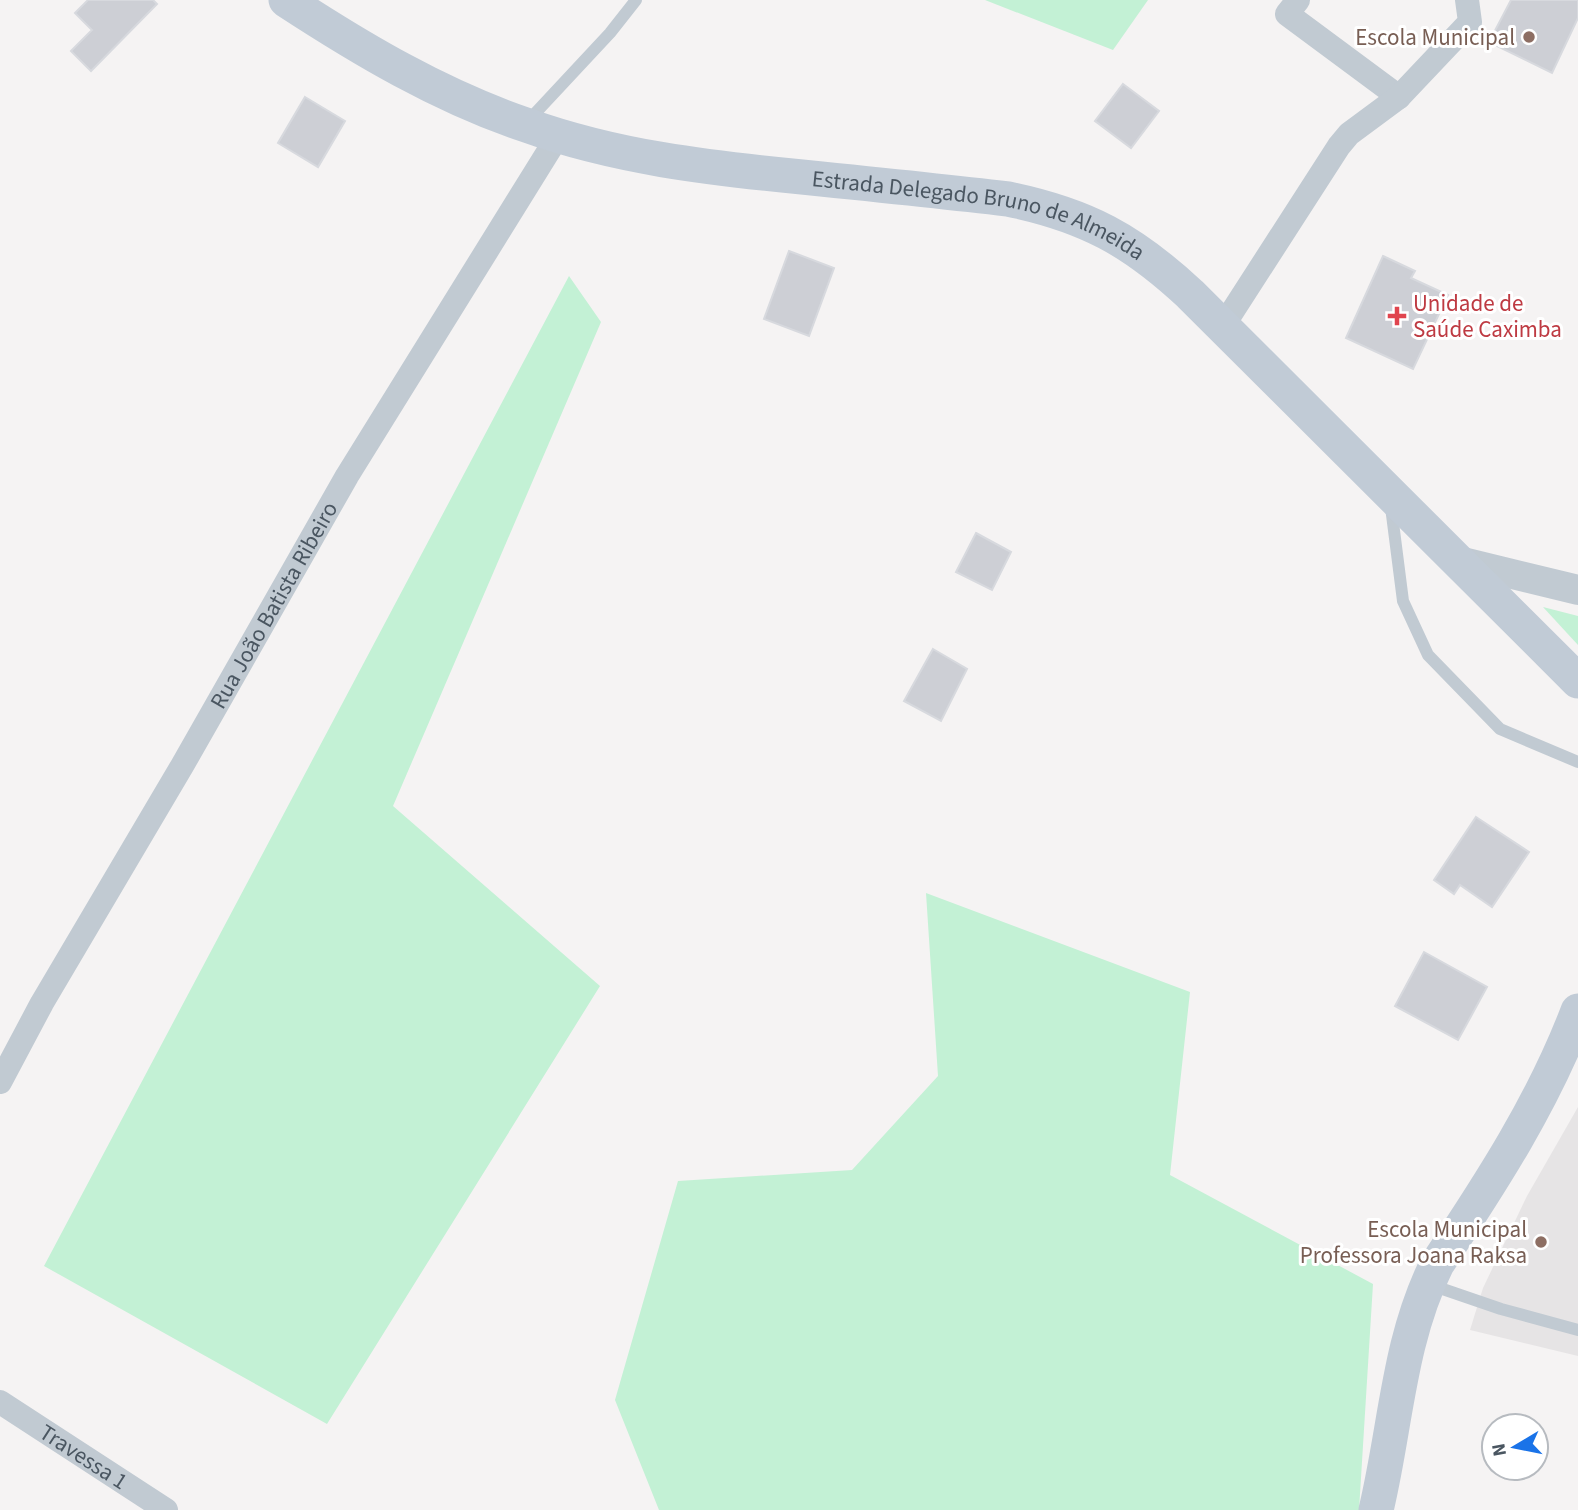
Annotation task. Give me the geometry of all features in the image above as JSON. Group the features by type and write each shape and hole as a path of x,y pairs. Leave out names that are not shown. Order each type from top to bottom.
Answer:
{"main road":[{"name":"Estrada Delegado Bruno de Almeida","path":"286,0 400,68 464,100 558,136 645,158 696,166 995,197 1047,207 1088,222 1164,270 1578,681"},
{"path":"1376,1510 1402,1363 1413,1320 1427,1283 1522,1132 1545,1090 1578,1011"}],"street":[{"path":"1298,0 1287,14 1399,97"},
{"path":"1223,327 1339,146 1349,134 1399,97 1471,22 1467,0"},
{"name":"Rua João Batista Ribeiro","path":"0,1082 42,1003 182,766 347,476 558,136"},
{"path":"1455,560 1578,590"},
{"name":"Travessa 1","path":"0,1402 166,1510"}],"lane":[{"path":"524,125 610,33 636,0"},
{"path":"1389,495 1403,601 1428,655 1500,729 1578,762"},
{"path":"1427,1283 1502,1309 1578,1329"}],"shaded area":[{"name":"Escola Municipal Professora Joana Raksa","path":"1578,1107 1578,1356 1470,1330 1483,1288 1527,1196"}],"green space":[{"path":"985,0 1148,0 1113,50"},
{"path":"569,276 601,322 393,806 600,986 327,1424 44,1266"},
{"path":"1543,607 1578,616 1578,645"},
{"path":"926,893 1190,992 1170,1175 1373,1284 1359,1510 659,1510 615,1400 678,1181 852,1170 938,1076"}],"building":[{"path":"88,0 153,0 157,4 91,71 71,51 92,30 75,13"},
{"path":"1511,0 1578,0 1578,18 1552,73 1489,42"},
{"path":"1123,84 1159,111 1131,148 1095,121"},
{"path":"305,97 345,121 318,167 278,143"},
{"path":"789,251 834,268 809,336 764,319"},
{"name":"Unidade de Saúde Caximba","path":"1383,256 1415,271 1411,278 1448,295 1413,369 1346,338"},
{"path":"976,533 1011,552 992,590 956,572"},
{"path":"933,649 967,669 941,721 904,701"},
{"path":"1476,817 1529,852 1492,907 1460,885 1454,894 1434,880"},
{"path":"1424,952 1487,987 1458,1040 1395,1006"}],"place":[{"name":"Escola Municipal","path":"1529,37"},
{"name":"Unidade de Saúde Caximba","path":"1397,316"},
{"name":"Escola Municipal Professora Joana Raksa","path":"1541,1242"}]}
